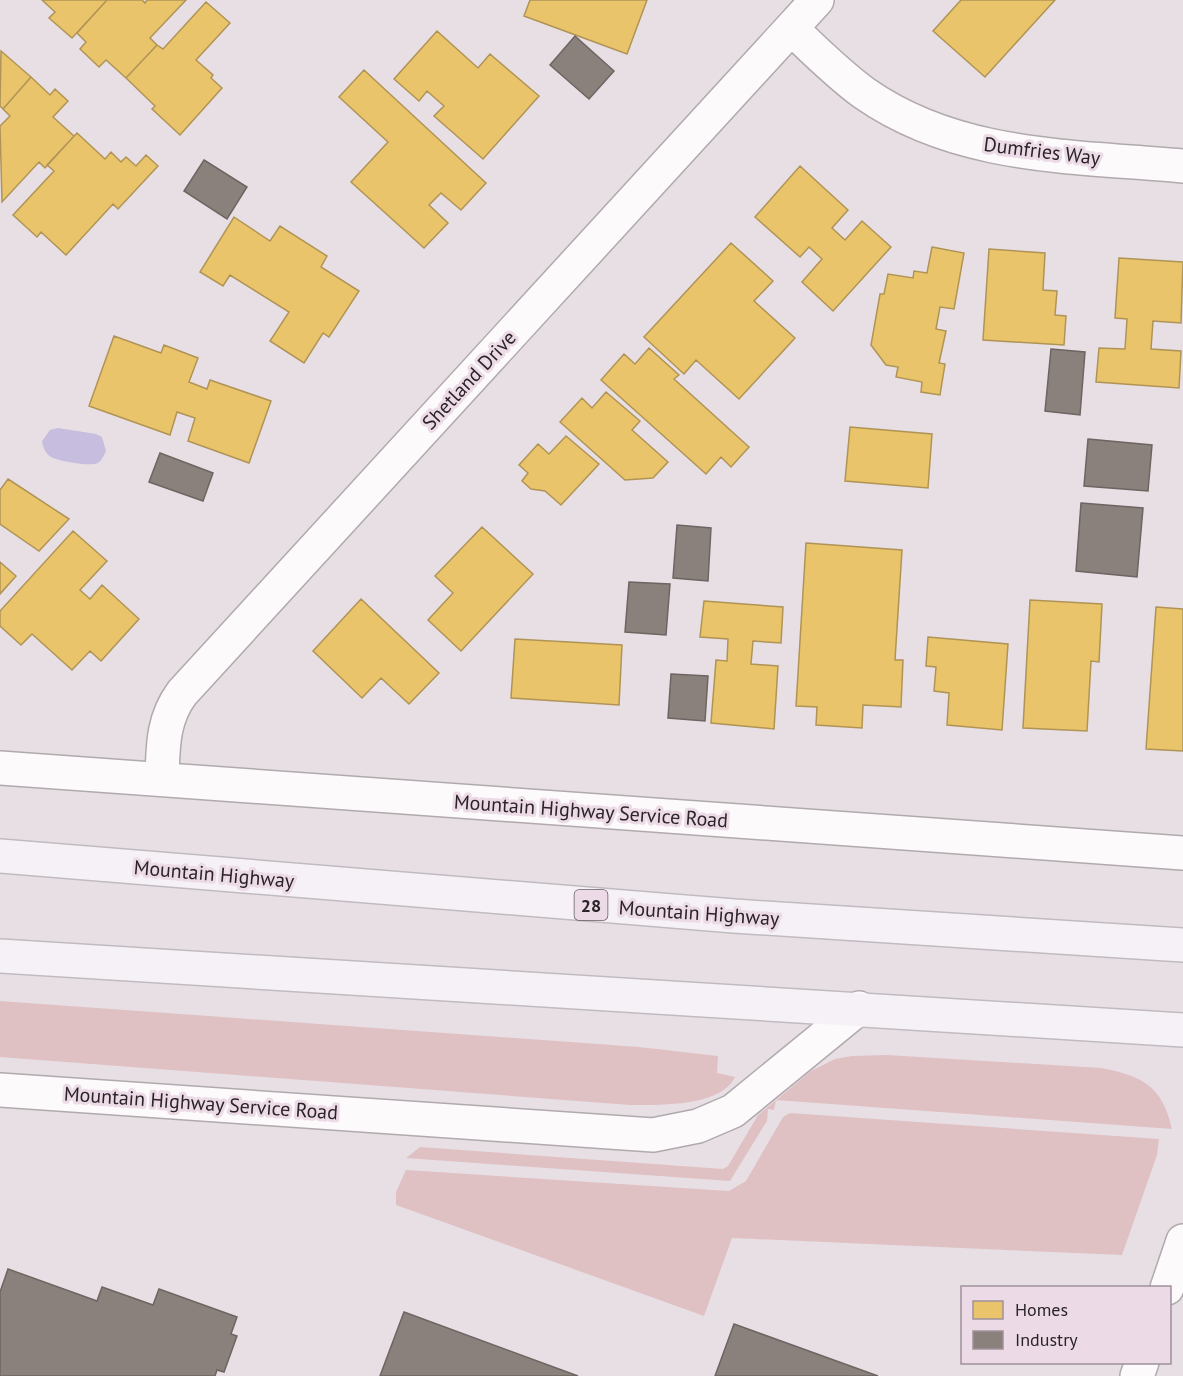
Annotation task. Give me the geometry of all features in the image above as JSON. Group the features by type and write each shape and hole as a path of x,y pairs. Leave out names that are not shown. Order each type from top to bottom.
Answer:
{"main road":[{"name":"Mountain Highway","path":"0,856 734,916 1183,945"},
{"path":"0,956 1183,1030"}],"street":[{"name":"Shetland Drive","path":"162,779 164,727 173,705 182,693 818,0"},
{"name":"Dumfries Way","path":"792,29 865,93 938,132 1005,150 1183,165"},
{"name":"Mountain Highway Service Road","path":"0,768 1183,853"},
{"name":"Mountain Highway Service Road","path":"0,1090 653,1135 698,1126 733,1111 859,1008"},
{"path":"1167,1286 1183,1241"}],"shaded area":[{"path":"58,428 102,437 106,451 102,459 98,463 89,464 67,462 51,457 47,454 42,441 50,430"},
{"path":"0,1001 639,1047 718,1056 717,1073 735,1077 728,1087 703,1099 672,1104 630,1105 0,1057"},
{"path":"887,1055 1101,1068 1128,1075 1148,1085 1162,1102 1172,1129 776,1100 811,1071 835,1059 852,1056"},
{"path":"776,1100 774,1110 768,1109 767,1121 730,1181 406,1158 420,1147 723,1169 728,1166 758,1115"},
{"path":"790,1113 1159,1139 1157,1155 1122,1255 732,1238 704,1316 396,1205 396,1192 406,1170 729,1191 746,1181 783,1117"}],"building: Homes":[{"path":"42,0 107,0 72,38 49,18 55,12"},
{"path":"107,0 142,0 145,3 147,0 186,0 150,38 157,45 126,78 106,60 99,67 80,49 86,42 77,33"},
{"path":"530,0 647,0 627,54 524,16"},
{"path":"961,0 1055,0 985,77 933,31"},
{"path":"206,2 230,23 196,60 213,75 211,78 222,88 180,135 152,109 155,106 126,78 157,45 163,49"},
{"path":"437,31 478,68 490,54 539,96 483,159 434,116 444,106 427,91 419,101 394,79"},
{"path":"1,51 31,77 3,109 0,106"},
{"path":"364,70 486,183 461,210 441,193 429,205 448,223 424,248 351,182 388,142 339,97"},
{"path":"31,77 50,95 55,89 68,101 53,117 74,136 45,168 39,162 2,202 0,126 10,116 3,109"},
{"path":"77,133 105,159 111,152 121,162 126,157 136,166 146,155 158,166 118,209 113,204 66,255 41,232 37,237 13,215 54,171 47,165"},
{"path":"800,166 848,210 832,228 845,240 862,221 891,247 833,311 802,282 822,259 809,247 800,257 755,217"},
{"path":"234,217 270,241 280,226 327,256 321,267 359,291 329,337 323,333 304,363 270,341 289,312 230,275 223,286 200,272"},
{"path":"731,243 773,281 754,301 795,338 739,399 696,360 684,374 644,337"},
{"path":"932,247 964,253 954,309 940,307 936,329 946,331 939,363 945,364 940,395 921,392 922,382 896,377 898,367 886,365 871,345 880,294 884,294 888,274 913,278 914,271 927,273"},
{"path":"989,249 1045,253 1043,290 1057,291 1055,315 1066,316 1064,345 983,340"},
{"path":"1119,258 1183,262 1181,323 1153,321 1151,349 1181,351 1179,388 1096,382 1099,348 1125,349 1127,319 1115,318"},
{"path":"114,336 161,353 164,345 198,358 189,382 207,389 210,380 271,401 249,463 188,441 195,418 177,412 170,435 89,406"},
{"path":"649,348 679,375 674,379 749,447 731,467 721,457 706,474 601,380 624,354 635,364"},
{"path":"606,392 640,421 632,430 668,462 653,478 625,480 560,422 582,398 592,408"},
{"path":"850,427 932,434 928,488 845,481"},
{"path":"566,436 599,464 561,505 545,491 531,489 522,481 528,473 519,465 538,444 549,454"},
{"path":"8,479 69,519 39,551 0,524 0,490"},
{"path":"482,527 533,574 461,651 428,620 453,593 435,576"},
{"path":"73,531 107,561 80,590 90,599 102,585 139,619 101,661 90,651 72,670 32,634 21,645 0,626 0,611"},
{"path":"806,543 902,550 895,660 903,660 901,707 863,705 862,728 816,725 817,707 796,706"},
{"path":"0,562 16,576 0,594"},
{"path":"361,599 439,673 409,704 381,678 362,698 313,651"},
{"path":"1030,600 1102,604 1099,662 1091,661 1087,731 1023,728"},
{"path":"704,601 783,607 781,643 753,641 751,664 778,666 774,729 711,723 716,660 727,661 728,639 700,637"},
{"path":"1156,607 1183,609 1183,751 1146,749"},
{"path":"928,637 1008,644 1002,730 947,725 949,693 934,691 936,667 926,666"},
{"path":"515,639 622,645 619,705 511,698"}],"building: Industry":[{"path":"575,36 614,71 589,99 550,65"},
{"path":"204,160 247,187 227,219 184,191"},
{"path":"1051,349 1085,352 1080,415 1045,411"},
{"path":"1088,439 1152,445 1148,491 1084,486"},
{"path":"160,453 213,473 203,501 149,482"},
{"path":"1081,503 1143,508 1137,577 1076,571"},
{"path":"677,525 711,528 708,581 673,578"},
{"path":"629,582 670,584 666,635 625,632"},
{"path":"671,674 708,676 705,721 668,718"},
{"path":"8,1269 97,1301 102,1287 153,1305 159,1289 237,1317 231,1334 237,1336 224,1372 217,1370 215,1376 0,1376 0,1292"},
{"path":"404,1312 578,1376 380,1376"},
{"path":"734,1324 878,1376 715,1376"}]}
